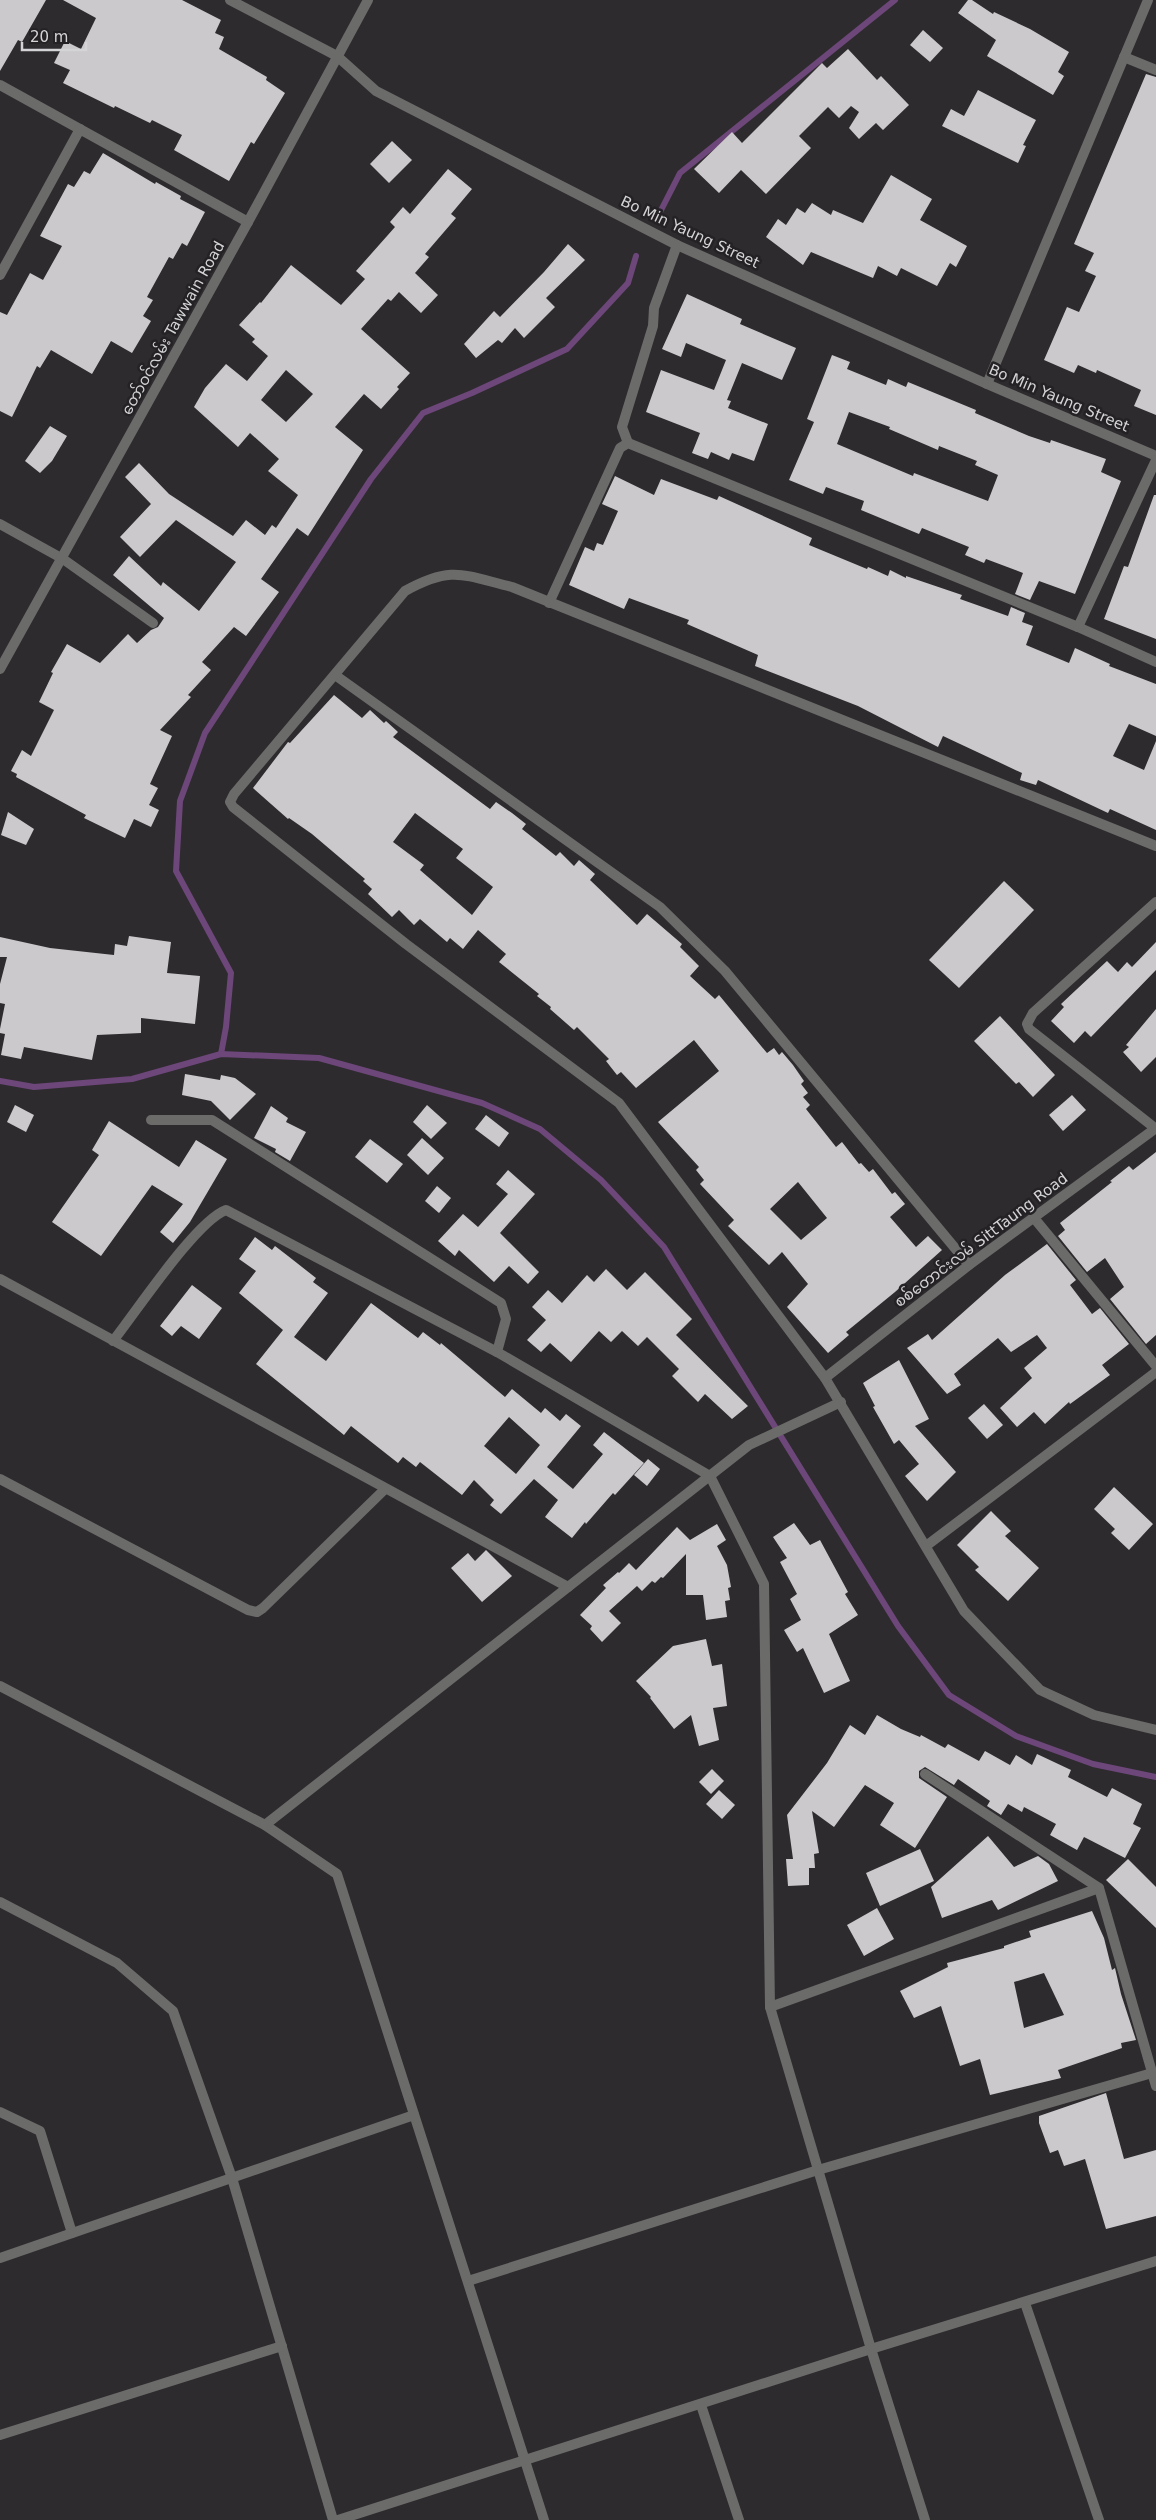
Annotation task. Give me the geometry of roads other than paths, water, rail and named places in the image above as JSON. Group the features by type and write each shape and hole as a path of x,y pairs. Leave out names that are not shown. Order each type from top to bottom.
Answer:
{"street":[{"name":"Bo Min Yaung Street","path":"230,0 337,56 376,91 677,245 987,384 1156,456"},
{"name":"တော်ဝင်လမ်း Tawwain Road","path":"0,669 63,559 368,0"},
{"path":"987,384 1148,0"},
{"path":"1124,57 1156,70"},
{"path":"0,84 248,222"},
{"path":"0,275 80,129"},
{"path":"677,245 654,308 653,326 622,427 628,443 1078,627 1156,662"},
{"path":"549,603 620,448 628,443"},
{"path":"1078,627 1156,460"},
{"path":"0,524 63,559 153,623"},
{"path":"1156,846 512,587 454,573 428,578 405,591 234,794 230,802 233,807 406,944 619,1103 825,1378 964,1611 1040,1690 1094,1715 1156,1730"},
{"path":"335,675 660,907 726,972 969,1265"},
{"path":"1156,902 1033,1012 1027,1024 1029,1029 1156,1128"},
{"path":"150,1120 212,1120 501,1303 506,1318 497,1352"},
{"name":"စစ်တောင်းလမ် SittTaung Road","path":"825,1378 969,1265 1156,1128"},
{"path":"113,1341 198,1231 215,1214 226,1210 497,1352 710,1476 764,1584 770,2007 871,2349 925,2520"},
{"path":"1034,1218 1156,1366"},
{"path":"0,1279 568,1587"},
{"path":"926,1546 1156,1372"},
{"path":"265,1825 749,1445 841,1402"},
{"path":"0,1479 248,1610 257,1612 385,1489"},
{"path":"0,1686 265,1825 337,1874 544,2520"},
{"path":"925,1774 1099,1888 1156,2086"},
{"path":"770,2007 1099,1888"},
{"path":"0,1902 116,1964 173,2011 232,2178 333,2520"},
{"path":"468,2281 818,2170 1152,2073"},
{"path":"0,2112 40,2131 72,2234"},
{"path":"0,2258 414,2115"},
{"path":"338,2520 871,2349 1156,2261"},
{"path":"1025,2303 1098,2520"},
{"path":"0,2436 282,2346"},
{"path":"701,2404 739,2520"}],"waterway":[{"path":"656,220 680,173 895,0"},
{"path":"221,1054 226,1027 231,973 176,871 180,801 205,733 371,479 423,413 472,393 567,349 628,283 636,256"},
{"path":"0,1081 34,1087 132,1079 221,1054 319,1058 482,1103 540,1129 601,1180 664,1247 898,1626 949,1695 1016,1736 1093,1764 1156,1777"}]}
